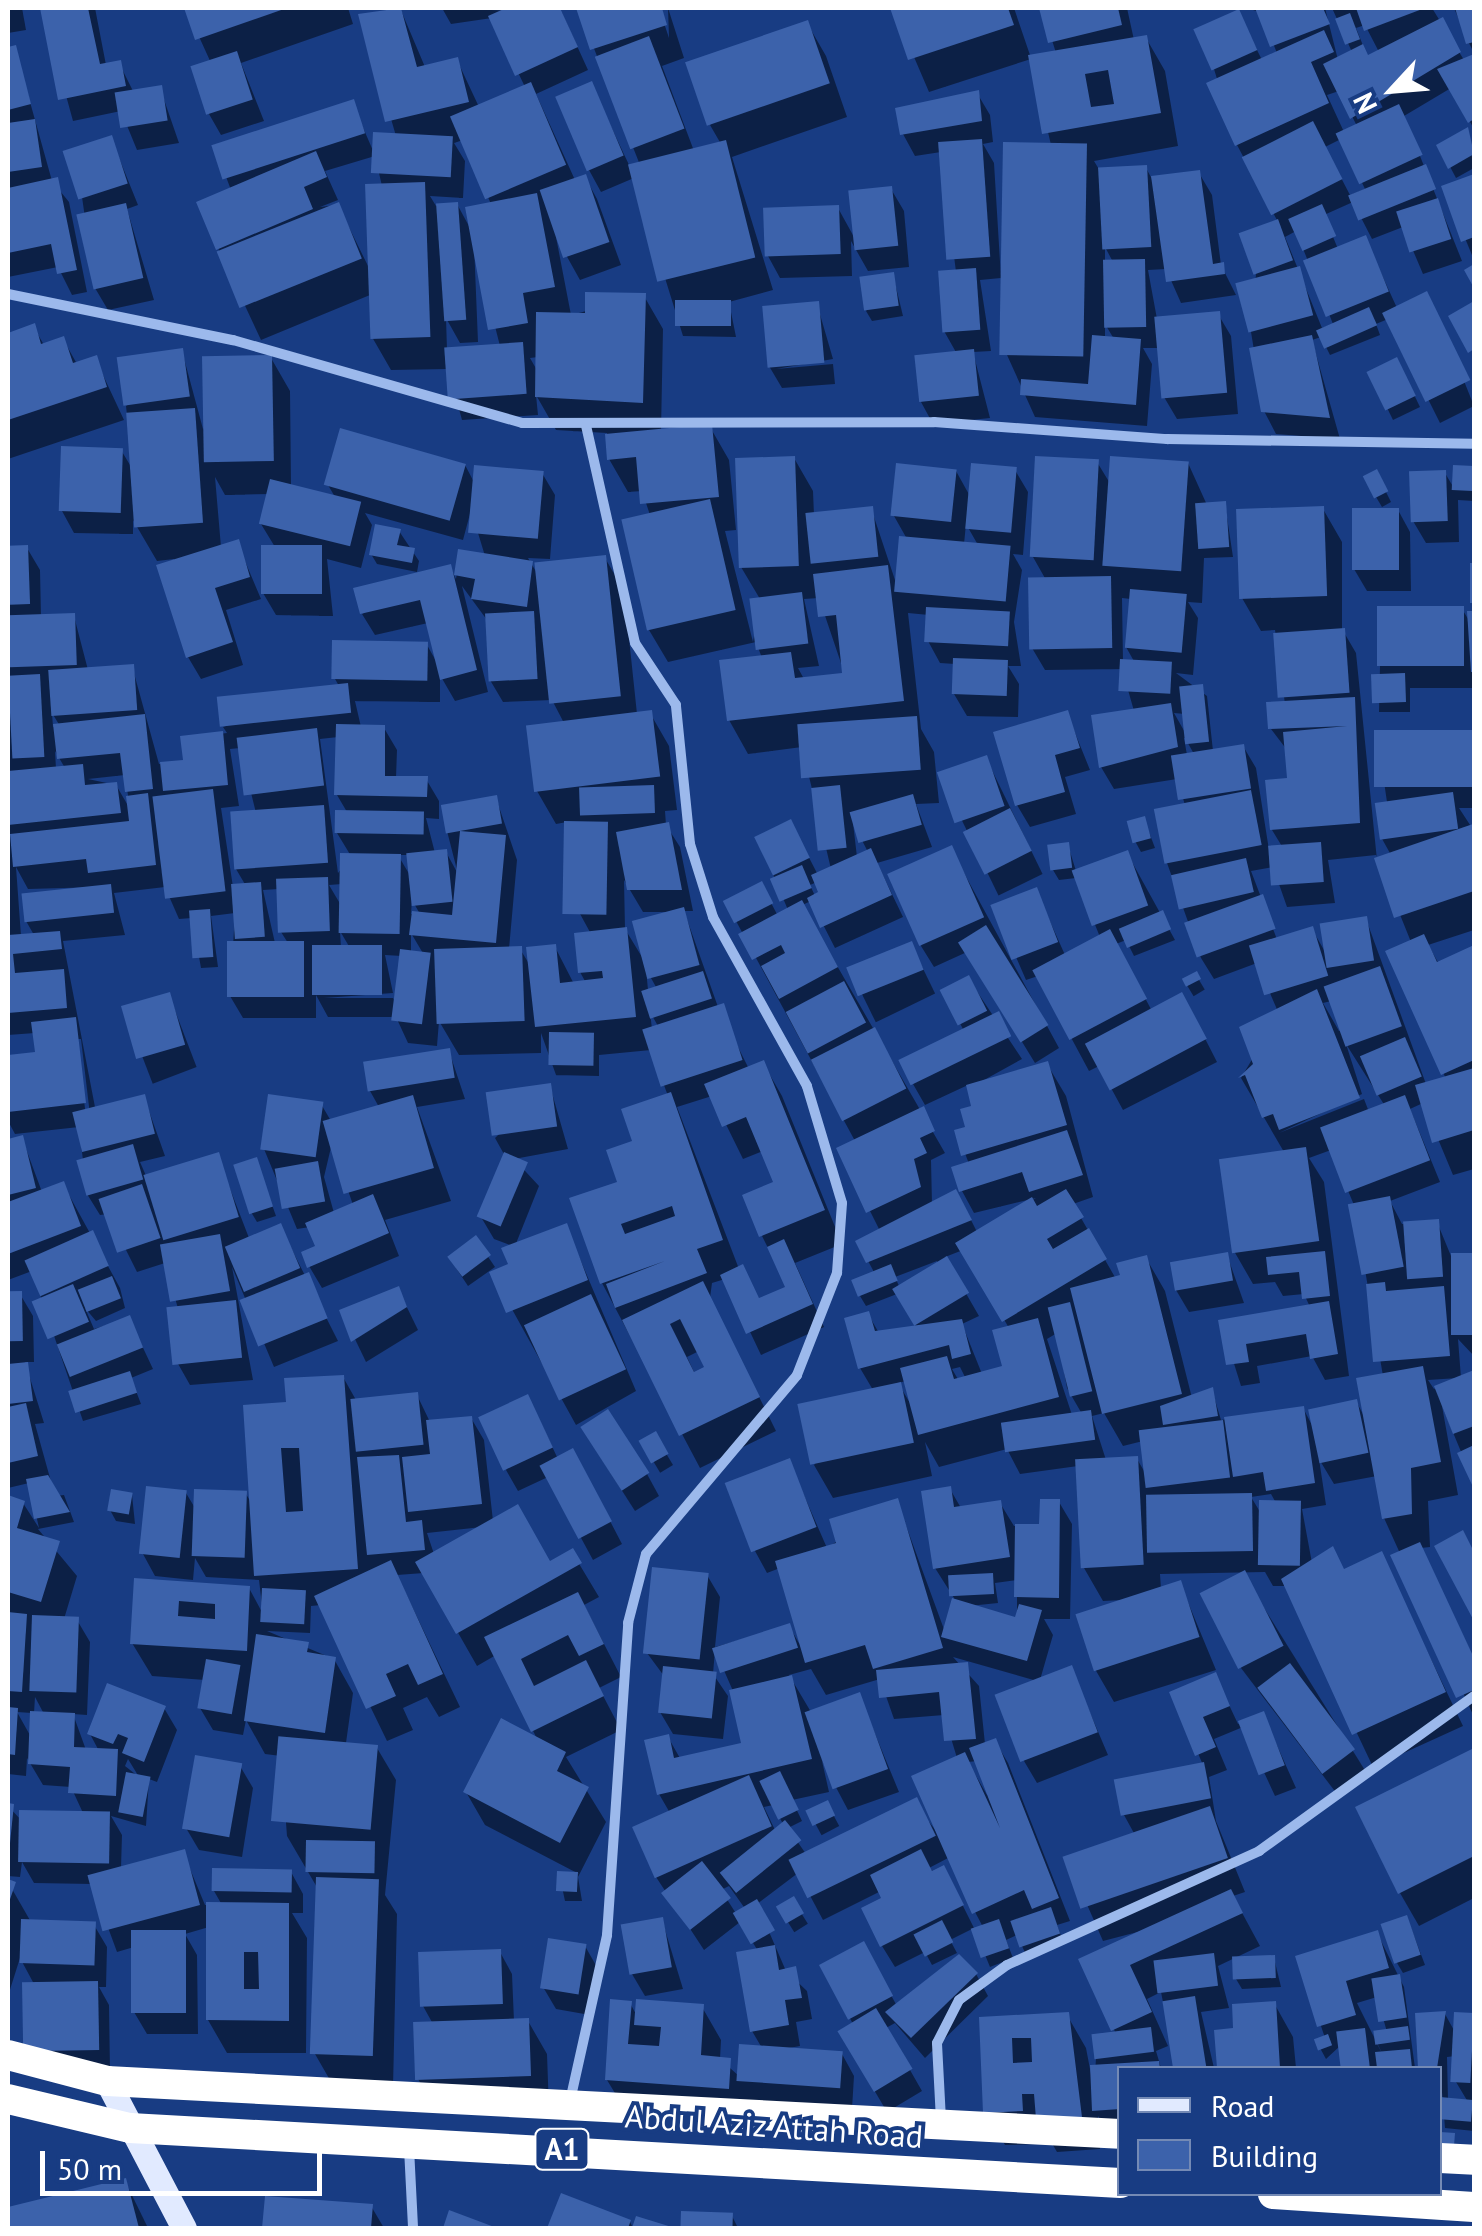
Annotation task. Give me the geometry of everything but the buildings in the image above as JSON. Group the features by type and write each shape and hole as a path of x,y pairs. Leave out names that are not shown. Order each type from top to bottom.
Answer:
{"highway":[{"name":"Abdul Aziz Attah Road","path":"8,2055 107,2081 941,2121 1117,2134"},
{"name":"Abdul Aziz Attah Road","path":"8,2099 130,2128 1117,2183"},
{"path":"1442,2158 1474,2160"},
{"path":"1303,2196 1474,2207"}],"main road":[{"path":"107,2081 184,2228"}],"street":[{"path":"8,294 233,340 522,423 934,422 1167,439 1474,444"},
{"path":"570,2102 607,1935 628,1623 646,1554 797,1375 836,1274 842,1203 806,1086 713,917 690,844 676,705 635,643 586,424"},
{"path":"941,2121 937,2042 960,2000 1007,1965 1259,1851 1474,1696"},
{"path":"409,2142 413,2228"}]}
